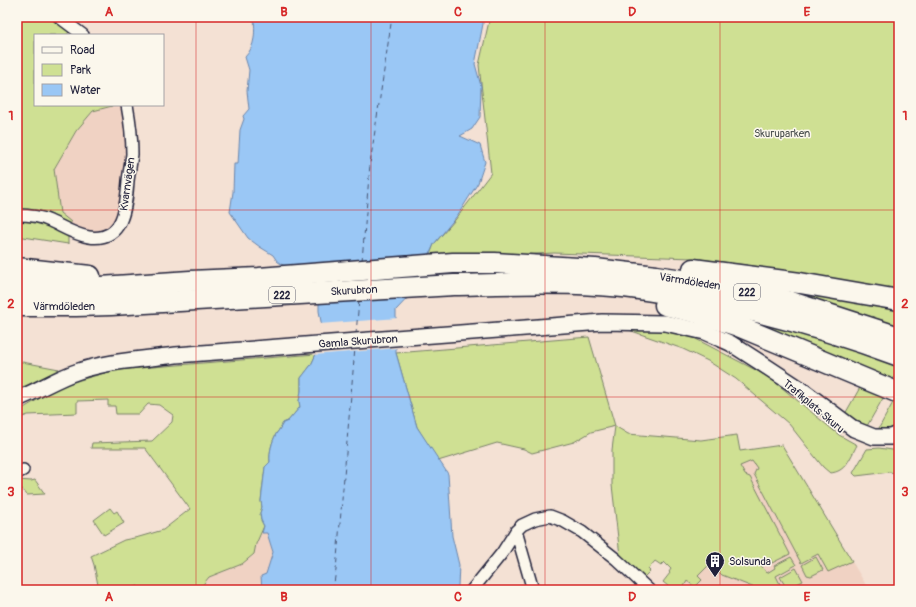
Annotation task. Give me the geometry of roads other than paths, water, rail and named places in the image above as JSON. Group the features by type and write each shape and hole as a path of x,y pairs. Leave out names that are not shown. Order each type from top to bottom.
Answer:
{"highway":[{"name":"Skurubron","path":"109,290 190,281 259,278 453,263 554,258 596,277"},
{"path":"596,277 646,264 743,274 899,300"},
{"path":"17,268 70,275 109,290"},
{"name":"Skurubron","path":"109,290 510,284 596,277"},
{"path":"596,277 656,303 698,313 731,324 899,393"},
{"name":"Värmdöleden","path":"596,277 772,315 822,329 894,345"},
{"name":"Värmdöleden","path":"17,287 86,288 109,290"},
{"name":"Värmdöleden","path":"17,306 76,306 109,290"}],"main road":[{"name":"Gamla Skurubron","path":"17,399 50,382 78,371 114,362 176,354 602,322"},
{"name":"Trafikplats Skuru","path":"602,322 665,323 705,332 730,343 776,373 800,397 841,429 866,439 899,445"},
{"path":"866,439 899,434"}],"street":[{"path":"59,17 82,34"},
{"name":"Kvarnvägen","path":"17,215 38,217 82,236 91,238 106,236 114,231 124,214 131,158 131,131 127,106"},
{"path":"472,590 502,553 516,531 522,525 535,519 550,516 563,521 582,532 616,559 650,590"},
{"path":"516,531 533,590"}],"water":[{"path":"254,17 483,17 475,64 481,86 480,117 472,129 460,136 480,145 485,162 478,183 457,216 434,244 414,291 396,310 396,353 417,427 448,474 452,536 459,565 458,586 456,590 262,590 261,576 266,574 273,552 267,533 262,533 264,526 260,513 262,507 261,501 265,467 270,462 271,447 276,434 283,423 288,421 300,407 299,401 301,378 311,365 324,337 319,303 291,269 281,264 273,255 248,238 230,212 233,192 234,164 238,164 240,130 244,119 243,116 249,109 247,91 249,70 245,57 249,53 253,43"}],"place":[{"name":"Solsunda","path":"715,578"}],"park label":[{"name":"Skuruparken","path":"782,133"}]}
